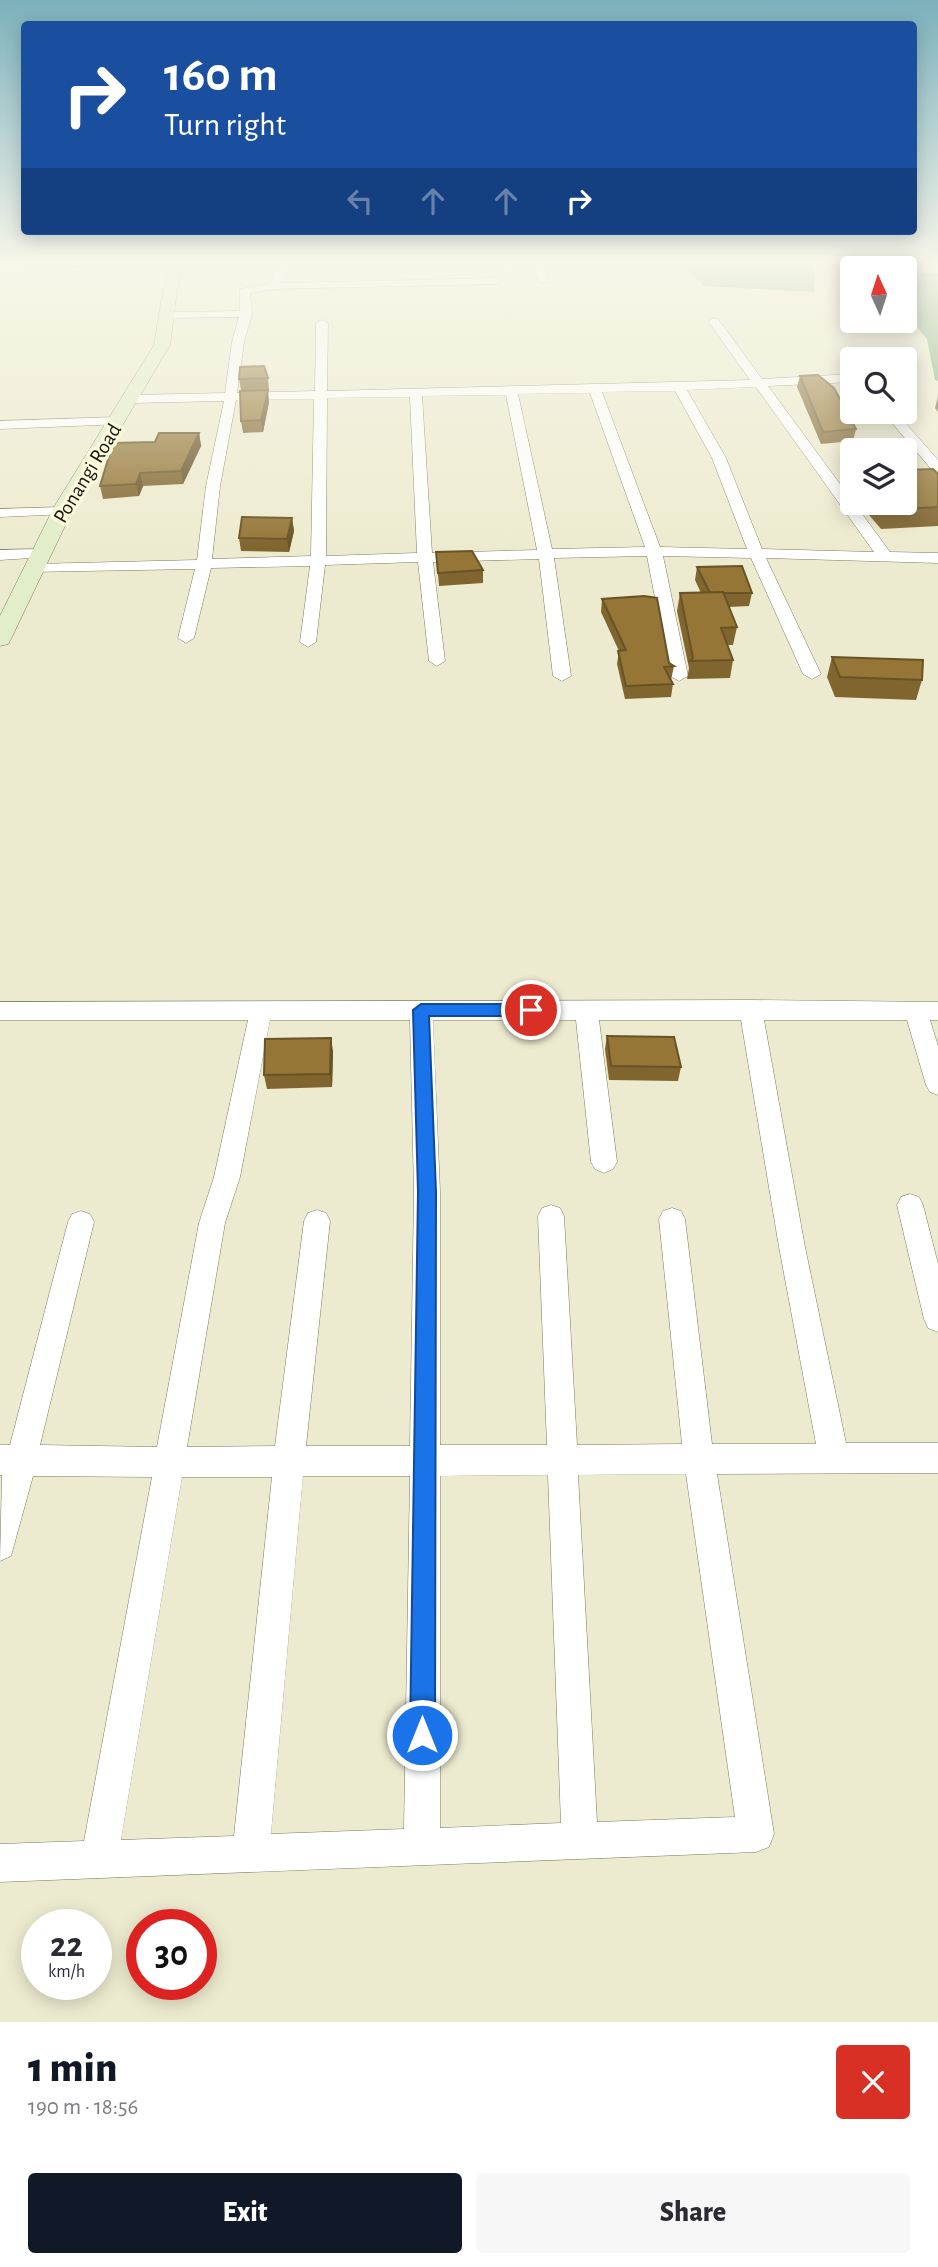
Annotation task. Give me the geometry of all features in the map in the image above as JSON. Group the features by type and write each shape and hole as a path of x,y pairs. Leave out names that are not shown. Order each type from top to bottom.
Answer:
{"street":[{"name":"Ponangi Road","path":"0,639 62,511 154,359"},
{"path":"186,638 204,565 213,486 232,395 236,359"},
{"path":"308,642 317,561 323,359"},
{"path":"743,359 885,556"},
{"path":"131,399 679,387 840,379"},
{"path":"679,387 719,458 756,552 812,674"},
{"path":"595,389 654,551 678,676"},
{"path":"511,391 546,556 562,676"},
{"path":"416,393 425,558 437,661"},
{"path":"4,424 118,421"},
{"path":"899,424 938,468"},
{"path":"0,513 62,511"},
{"path":"0,555 37,562 204,565 654,551 938,558"},
{"path":"751,1009 792,1247 834,1458"},
{"path":"99,1861 212,1223 227,1177 261,1010"},
{"path":"421,1010 427,1192 422,1846"},
{"path":"586,1010 604,1162"},
{"path":"0,1011 927,1011 938,1085"},
{"path":"910,1205 938,1319"},
{"path":"551,1216 580,1840"},
{"path":"0,1863 756,1834 699,1458 672,1219"},
{"path":"251,1852 289,1459 317,1221"},
{"path":"0,1545 10,1460 81,1222"},
{"path":"10,1460 170,1462 289,1459 938,1458"}],"shaded area":[{"path":"931,359 938,359 938,381 935,380"}],"building":[{"path":"264,366 268,378 239,379 240,367"},
{"path":"818,375 834,388 840,399 840,424 853,424 856,429 823,432 800,376"},
{"path":"268,390 261,420 241,421 240,391"},
{"path":"159,433 199,433 181,471 140,473 136,484 100,486 113,443 155,442"},
{"path":"933,469 938,474 938,507 917,508 917,470"},
{"path":"242,517 292,518 287,539 239,538"},
{"path":"472,551 483,570 438,573 436,552"},
{"path":"742,566 752,593 710,593 697,567"},
{"path":"723,592 737,627 721,628 733,660 690,661 693,658 680,593"},
{"path":"644,596 657,598 669,663 674,666 664,667 673,684 626,686 618,651 626,650 602,599"},
{"path":"832,657 923,660 922,680 840,677"},
{"path":"607,1036 674,1037 681,1067 611,1066"},
{"path":"331,1038 330,1074 264,1075 265,1039"}],"route":[{"path":"422,1735 427,1192 421,1010 531,1010"}]}
